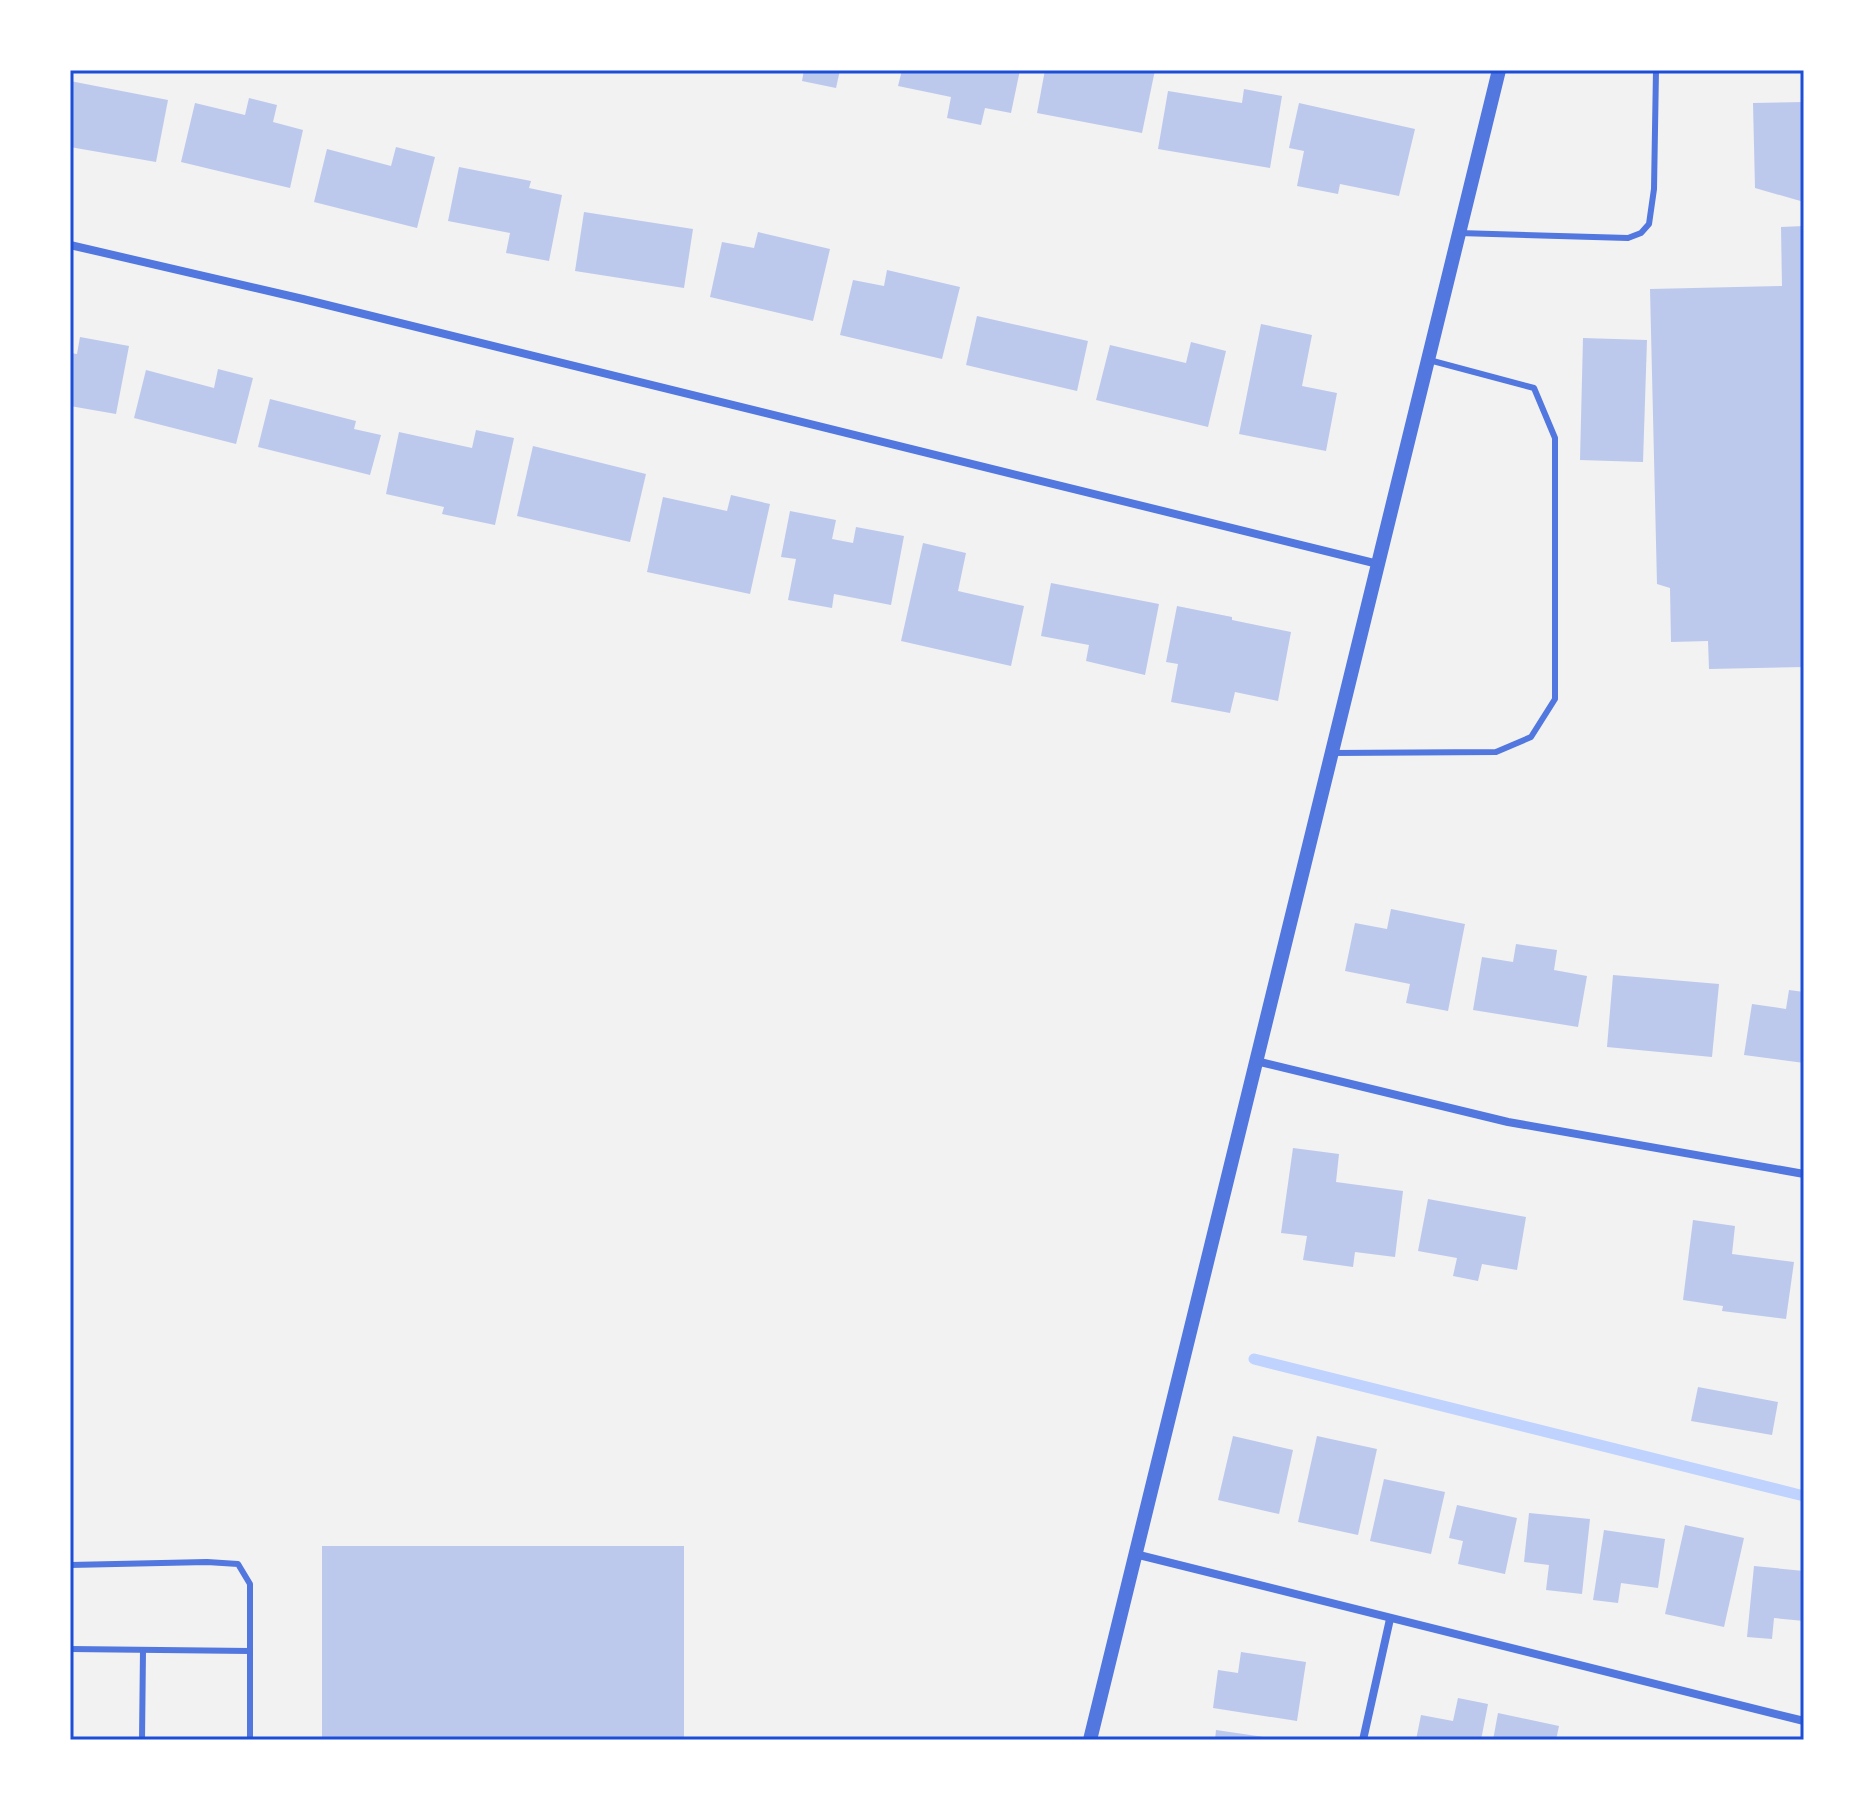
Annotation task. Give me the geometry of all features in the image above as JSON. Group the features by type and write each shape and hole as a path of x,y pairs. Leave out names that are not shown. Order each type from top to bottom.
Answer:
{"street":[{"path":"1090,1740 1499,70"},
{"path":"70,245 303,299 1379,564"},
{"path":"1256,1061 1508,1122 1804,1174"},
{"path":"1135,1554 1804,1721"},
{"path":"1363,1740 1390,1619"}],"lane":[{"path":"1459,233 1628,238 1641,233 1649,224 1654,189 1656,70"},
{"path":"1332,753 1496,752 1531,737 1555,699 1555,438 1534,388 1429,360"},
{"path":"70,1565 238,1564 250,1584 250,1740"},
{"path":"70,1649 250,1651"},
{"path":"142,1740 143,1650"}],"building":[{"path":"804,70 840,70 836,88 802,81"},
{"path":"902,70 1020,70 1011,113 985,108 981,125 947,118 951,97 898,86"},
{"path":"1045,70 1155,70 1142,133 1037,113"},
{"path":"70,81 168,100 156,162 70,147"},
{"path":"1244,89 1282,96 1270,168 1158,149 1168,91 1242,103"},
{"path":"249,98 277,105 273,122 303,130 290,188 181,162 195,103 245,115"},
{"path":"1804,102 1804,202 1755,188 1753,103"},
{"path":"1299,103 1415,129 1399,196 1340,184 1338,194 1297,186 1304,151 1289,148"},
{"path":"396,147 435,157 417,228 314,202 327,149 391,166"},
{"path":"459,167 531,181 529,188 562,195 549,261 506,253 510,233 448,221"},
{"path":"584,212 693,229 684,288 575,271"},
{"path":"1804,226 1804,667 1709,669 1708,641 1671,642 1670,588 1657,584 1650,289 1782,286 1781,227"},
{"path":"758,232 830,249 813,321 710,297 722,242 754,248"},
{"path":"887,270 960,287 942,359 840,335 853,280 884,286"},
{"path":"977,316 1088,341 1077,391 966,365"},
{"path":"1261,324 1312,335 1302,386 1337,393 1326,451 1239,434"},
{"path":"80,337 129,346 116,414 70,406 70,353 77,354"},
{"path":"1583,338 1647,340 1643,462 1580,460"},
{"path":"1191,342 1226,351 1208,427 1096,400 1110,345 1186,363"},
{"path":"218,369 253,378 236,444 134,418 146,370 214,388"},
{"path":"270,399 356,421 354,429 381,435 370,475 258,447"},
{"path":"476,430 514,438 495,525 442,514 444,507 386,494 399,432 472,448"},
{"path":"533,446 646,474 630,542 517,516"},
{"path":"731,495 770,504 750,594 647,572 663,497 727,511"},
{"path":"790,511 836,520 832,539 853,543 856,527 904,536 891,605 834,594 832,608 788,600 796,559 781,557"},
{"path":"923,543 966,553 958,591 1024,606 1011,666 901,641"},
{"path":"1051,583 1159,604 1145,675 1086,661 1089,645 1041,636"},
{"path":"1177,606 1291,632 1278,701 1235,692 1230,713 1171,702 1178,664 1166,662"},
{"path":"1391,909 1465,924 1448,1011 1406,1003 1410,984 1345,971 1355,923 1387,929"},
{"path":"1516,944 1557,950 1554,970 1587,976 1578,1027 1473,1010 1482,957 1513,962"},
{"path":"1613,975 1719,984 1712,1057 1607,1047"},
{"path":"1789,990 1804,992 1804,1063 1744,1055 1752,1004 1786,1009"},
{"path":"1293,1148 1339,1154 1336,1182 1403,1191 1395,1257 1355,1252 1353,1267 1303,1260 1307,1236 1281,1233"},
{"path":"1428,1199 1526,1217 1517,1270 1482,1264 1478,1281 1453,1276 1457,1258 1418,1251"},
{"path":"1693,1220 1735,1226 1732,1254 1794,1262 1786,1319 1722,1311 1723,1306 1683,1300"},
{"path":"1698,1387 1778,1402 1772,1435 1691,1421"},
{"path":"1233,1436 1293,1450 1279,1514 1218,1500"},
{"path":"1317,1436 1377,1449 1358,1535 1298,1522"},
{"path":"1384,1479 1445,1492 1431,1554 1370,1541"},
{"path":"1457,1505 1517,1518 1505,1574 1458,1564 1463,1541 1449,1538"},
{"path":"1529,1513 1590,1519 1582,1594 1546,1590 1549,1565 1524,1562"},
{"path":"1685,1525 1744,1538 1724,1627 1665,1614"},
{"path":"1604,1530 1665,1539 1658,1588 1621,1583 1618,1603 1593,1600"},
{"path":"322,1546 684,1546 684,1740 322,1740"},
{"path":"1754,1566 1804,1571 1804,1621 1774,1618 1772,1639 1747,1637"},
{"path":"1241,1652 1306,1662 1297,1721 1213,1708 1218,1670 1238,1673"},
{"path":"1458,1698 1488,1704 1481,1740 1416,1740 1421,1715 1453,1721"},
{"path":"1498,1713 1559,1726 1556,1740 1493,1740"},
{"path":"1216,1730 1264,1737 1264,1740 1215,1740"}],"waterway":[{"path":"1254,1359 1804,1496"}]}
